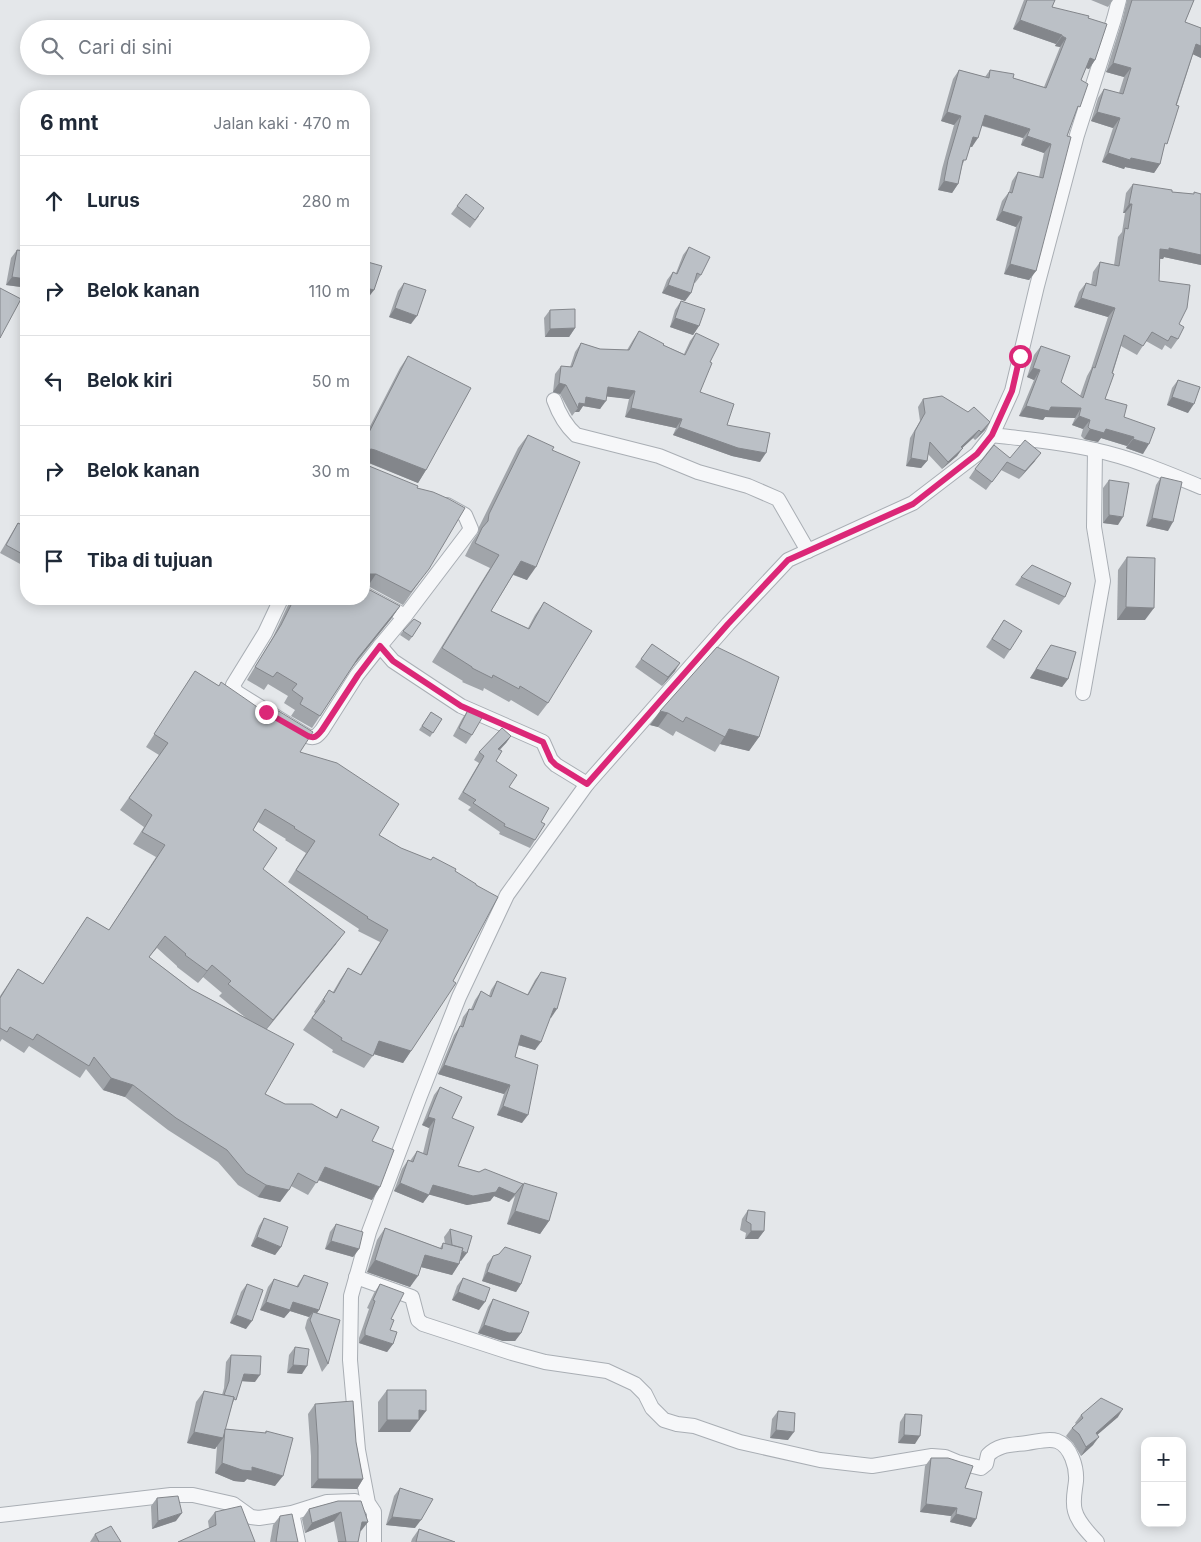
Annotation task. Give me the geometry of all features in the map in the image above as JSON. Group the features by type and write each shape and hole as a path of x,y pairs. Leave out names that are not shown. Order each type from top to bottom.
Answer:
{"street":[{"path":"374,1542 374,1512 368,1503 358,1450 350,1360 351,1296 369,1232 390,1174 459,997 507,895 587,784 728,624 788,560 913,504 977,454 992,435 1012,391 1037,286 1077,134 1119,0"},
{"path":"554,400 559,414 576,435 659,456 698,472 748,486 778,500 808,551"},
{"path":"992,435 1095,450 1156,469 1201,487"},
{"path":"1083,692 1103,581 1094,527 1095,450"},
{"path":"278,605 265,633 233,685 236,692 308,736 316,737 358,675 471,529 466,515 436,500"},
{"path":"370,597 405,616"},
{"path":"380,646 393,661 461,706 543,742 551,760 556,765 587,784"},
{"path":"356,1277 412,1297 418,1320 423,1324 545,1362 607,1371 635,1384 645,1394 652,1408 664,1420 676,1424 694,1426 740,1442 820,1460 872,1466 932,1456 944,1457 981,1468 986,1464 988,1455 1000,1446 1047,1440 1059,1442 1070,1454 1074,1464 1076,1516 1078,1521 1097,1542"},
{"path":"0,1515 171,1495 194,1495 232,1504 251,1517 259,1518 292,1513 327,1502 355,1501 368,1503"},
{"path":"292,1513 298,1542"}],"building":[{"path":"1027,0 1055,0 1052,7 1089,16 1088,18 1107,24 1095,60 1090,58 1081,80 1088,84 1067,136 1071,137 1036,271 1010,264 1022,217 1002,211 1009,192 1012,193 1018,172 1043,178 1051,144 1027,136 1030,129 985,115 978,138 973,137 966,160 963,160 958,184 944,181 961,116 947,112 959,70 989,78 990,70 1014,74 1013,78 1046,88 1066,38 1020,20"},
{"path":"1132,0 1194,0 1185,22 1201,28 1201,46 1196,44 1176,105 1179,106 1167,144 1165,143 1160,164 1131,158 1130,160 1108,153 1120,118 1097,112 1104,89 1123,94 1131,68 1113,63"},
{"path":"1133,184 1172,190 1172,192 1194,194 1194,192 1201,194 1201,255 1169,248 1169,250 1160,249 1159,281 1190,285 1187,308 1179,324 1184,327 1178,339 1171,336 1168,341 1152,332 1143,346 1124,335 1112,373 1114,374 1105,399 1127,405 1124,417 1155,428 1149,444 1133,439 1134,437 1106,429 1104,433 1090,429 1088,427 1090,420 1079,416 1081,408 1051,407 1049,411 1026,406 1040,370 1033,368 1041,346 1070,356 1061,382 1083,398 1115,308 1081,298 1086,283 1096,286 1100,262 1119,266 1125,228 1128,229 1132,204 1129,204"},
{"path":"466,194 484,208 475,220 457,206"},
{"path":"689,247 710,257 701,275 697,273 691,293 668,285 673,272 677,274"},
{"path":"17,250 20,250 20,278 12,277"},
{"path":"370,263 382,266 374,290 370,289"},
{"path":"404,283 426,290 417,316 395,308"},
{"path":"0,288 20,298 20,301 0,338"},
{"path":"681,301 705,309 699,326 675,318"},
{"path":"575,309 575,328 550,329 550,310"},
{"path":"639,331 685,355 696,333 719,344 710,362 712,363 700,392 734,404 727,425 770,433 766,453 738,448 679,427 682,419 631,408 635,391 608,387 606,401 586,397 585,404 579,403 578,408 566,385 559,383 561,366 572,367 581,343 600,349 629,350"},
{"path":"408,356 471,388 426,470 371,449 370,430"},
{"path":"1178,380 1200,387 1194,404 1172,397"},
{"path":"942,396 968,412 974,407 990,422 981,432 979,430 961,447 963,448 948,462 930,442 927,461 911,458 915,431 925,413 923,399"},
{"path":"528,435 554,447 552,450 580,462 536,567 521,561 491,611 529,629 544,602 592,631 548,703 520,686 519,689 493,675 492,678 472,668 442,648 499,555 475,543 482,528 488,521 489,514"},
{"path":"1025,440 1041,453 1025,471 1007,462 992,482 975,469 994,445 1010,458"},
{"path":"370,466 418,486 417,488 449,499 465,508 429,569 411,592 376,574 370,574"},
{"path":"1161,477 1182,482 1173,522 1152,518"},
{"path":"1109,480 1129,483 1123,517 1109,515"},
{"path":"18,523 20,524 20,553 6,545"},
{"path":"1127,557 1155,558 1154,608 1126,607"},
{"path":"1032,565 1071,583 1065,597 1021,577"},
{"path":"370,590 400,606 358,658 320,716 300,704 303,698 292,690 297,684 277,672 273,677 255,667 291,605 370,605"},
{"path":"414,619 421,623 412,637 403,631"},
{"path":"1004,620 1022,631 1010,650 992,639"},
{"path":"652,644 680,663 668,677 641,659"},
{"path":"1051,645 1076,652 1068,679 1036,669"},
{"path":"717,647 779,677 759,737 729,729 725,737 686,717 683,722 668,713 660,711"},
{"path":"195,671 219,686 221,682 263,711 267,704 313,732 300,752 337,763 399,804 379,835 401,848 431,860 433,857 456,869 455,871 476,885 498,897 453,981 456,983 411,1051 379,1041 373,1056 341,1040 342,1038 312,1018 325,1001 323,1000 329,990 334,993 348,968 361,975 388,930 296,870 315,841 265,809 253,830 277,848 263,869 345,932 273,1020 228,984 231,981 212,965 207,971 185,955 165,936 149,957 191,989 294,1044 265,1094 285,1104 312,1104 337,1118 341,1109 379,1127 372,1141 394,1150 380,1187 325,1167 317,1183 298,1173 289,1190 266,1185 246,1173 227,1150 176,1118 133,1085 111,1078 94,1057 89,1066 37,1034 33,1040 10,1027 7,1032 0,1028 0,998 18,969 43,984 87,917 109,930 165,845 142,832 152,815 129,798 168,743 154,734"},
{"path":"468,710 482,718 472,735 459,728"},
{"path":"431,712 442,719 433,733 422,726"},
{"path":"502,728 511,736 498,749 502,751 496,761 517,775 509,787 549,808 541,822 545,824 535,840 504,826 505,824 473,803 476,800 463,792 484,756 479,752"},
{"path":"541,972 566,978 557,1009 554,1008 541,1042 521,1035 515,1057 538,1065 528,1115 503,1106 510,1085 444,1065 460,1026 463,1027 469,1009 473,1010 481,991 491,997 497,981 528,995"},
{"path":"440,1087 462,1097 452,1118 474,1127 458,1166 479,1172 485,1169 523,1184 515,1194 499,1187 496,1192 473,1196 433,1185 429,1195 400,1183 408,1160 413,1162 417,1151 427,1155 435,1119 428,1117"},
{"path":"524,1183 557,1193 549,1221 515,1211"},
{"path":"748,1210 765,1212 764,1231 751,1231 751,1224 746,1221"},
{"path":"264,1218 288,1227 281,1247 257,1237"},
{"path":"336,1224 363,1232 359,1249 331,1241"},
{"path":"385,1228 442,1249 443,1243 463,1248 459,1264 425,1255 418,1276 375,1260"},
{"path":"450,1229 472,1236 467,1253 462,1251 463,1248 452,1245"},
{"path":"505,1247 531,1256 521,1284 487,1272 493,1256 499,1254"},
{"path":"304,1275 328,1283 319,1310 293,1302 290,1310 266,1302 274,1279 298,1287"},
{"path":"463,1278 490,1288 485,1302 458,1292"},
{"path":"247,1284 263,1290 252,1321 236,1315"},
{"path":"380,1284 404,1293 391,1319 394,1320 390,1330 397,1332 393,1344 365,1335 375,1301 373,1300"},
{"path":"493,1299 529,1312 521,1333 509,1333 484,1325"},
{"path":"313,1312 340,1320 328,1364 310,1320"},
{"path":"295,1347 309,1349 307,1366 293,1365"},
{"path":"231,1355 261,1356 260,1375 244,1374 236,1400 234,1397 224,1395 229,1381"},
{"path":"387,1390 426,1390 426,1411 419,1410 419,1420 387,1420"},
{"path":"204,1391 234,1397 223,1438 194,1432"},
{"path":"1101,1398 1123,1409 1096,1433 1099,1437 1086,1447 1079,1434 1072,1428 1083,1418 1081,1415"},
{"path":"353,1401 356,1442 363,1479 318,1479 315,1404"},
{"path":"778,1411 795,1413 794,1432 776,1430"},
{"path":"905,1414 922,1415 920,1436 904,1435"},
{"path":"225,1429 266,1433 266,1431 293,1438 283,1476 252,1467 252,1471 242,1470 222,1463"},
{"path":"931,1458 948,1458 973,1466 965,1488 982,1492 976,1519 956,1514 957,1508 926,1504"},
{"path":"400,1488 433,1499 421,1520 392,1517"},
{"path":"178,1496 182,1513 158,1521 157,1498"},
{"path":"338,1501 361,1501 368,1522 362,1522 358,1542 346,1542 341,1512 312,1523 309,1509"},
{"path":"241,1506 255,1542 178,1542 216,1525 215,1512"},
{"path":"292,1514 298,1542 276,1542 280,1516"},
{"path":"111,1526 121,1542 99,1542 95,1534"},
{"path":"419,1529 455,1542 416,1542"}],"route":[{"path":"266,712 312,738 316,737 380,646 393,661 461,706 543,742 551,760 556,765 587,784 728,624 788,560 913,504 977,454 992,435 1012,391 1020,356"}]}
